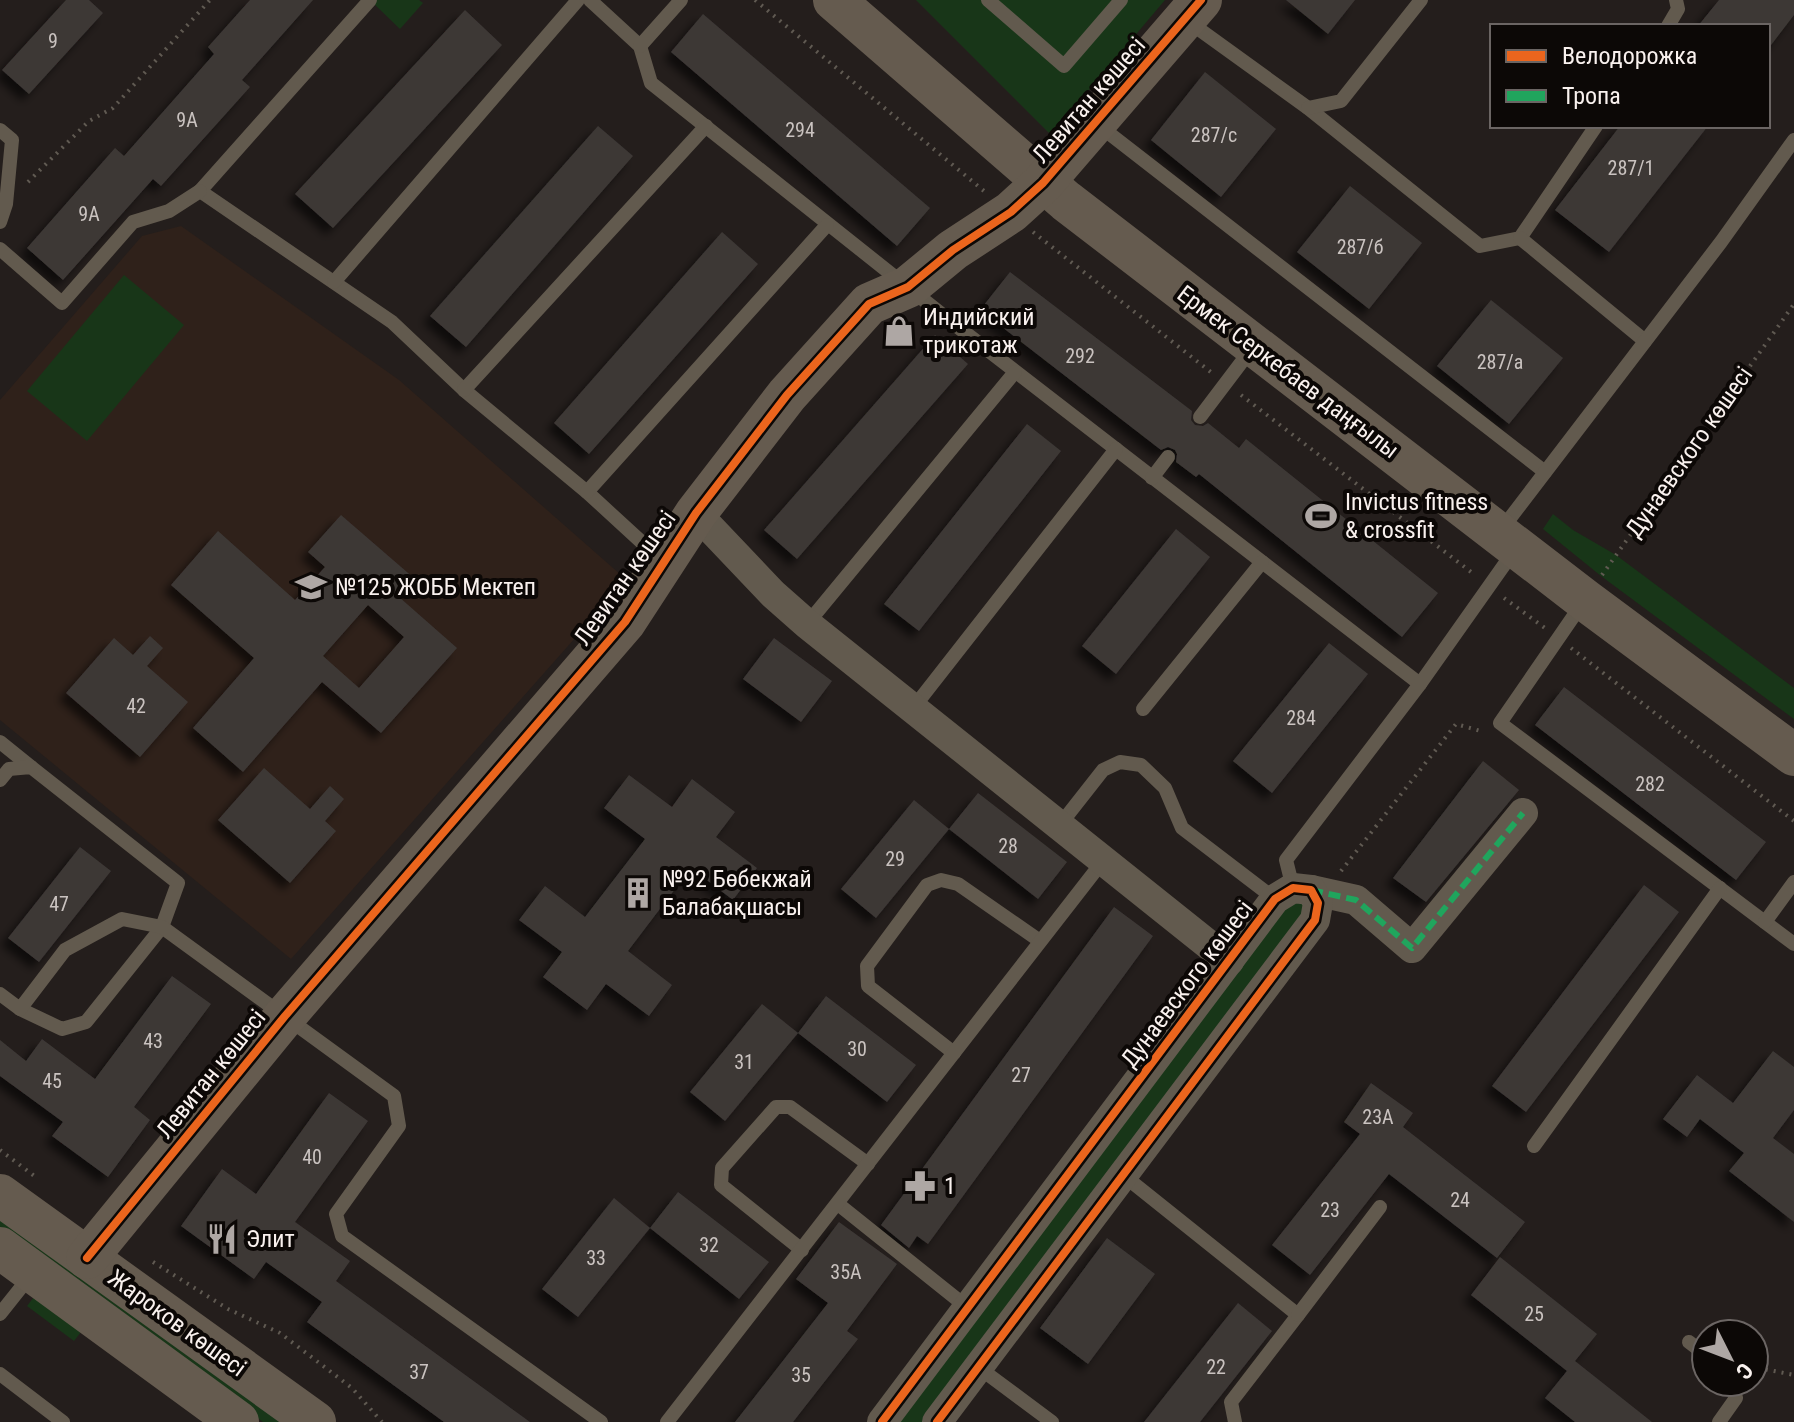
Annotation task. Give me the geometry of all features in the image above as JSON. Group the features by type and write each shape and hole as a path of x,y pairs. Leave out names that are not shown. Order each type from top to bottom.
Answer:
{"street":[{"name":"Ермек Серкебаев даңғылы","path":"834,0 1043,183 1585,600 1794,755"},
{"name":"Левитан көшесі","path":"87,1258 285,1016 625,622 696,513 787,395 869,304 908,287 953,250 1011,212 1043,183 1193,9"},
{"path":"696,513 773,594 807,624 1229,961"},
{"path":"1303,890 1356,900 1412,948 1523,813"},
{"path":"937,1422 1315,920 1318,903 1303,890"},
{"name":"Дунаевского көшесі","path":"882,1422 1229,961 1303,890"},
{"name":"Жароков көшесі","path":"0,1195 315,1422"},
{"name":"Жароков көшесі","path":"0,1248 238,1422"}],"lane":[{"path":"0,249 62,303 133,222 169,211 200,191 370,0"},
{"path":"334,282 578,0"},
{"path":"590,0 640,46 651,83 1015,372 1420,684"},
{"path":"640,46 681,0"},
{"path":"988,0 1064,66 1121,0"},
{"path":"1308,108 1341,101 1421,0"},
{"path":"1669,24 1678,9 1676,0"},
{"path":"1193,9 1308,108 1480,246 1520,238 1595,128"},
{"path":"1095,123 1545,472"},
{"path":"464,390 706,126"},
{"path":"0,130 12,140 6,204 0,222"},
{"path":"1303,890 1286,860 1420,684 1489,586 1508,540 1545,472 1794,140"},
{"path":"200,191 392,322 464,390 587,492 663,562"},
{"path":"587,492 827,225"},
{"path":"1520,238 1645,341"},
{"path":"1200,417 1254,347"},
{"path":"807,624 1015,372"},
{"path":"914,707 1116,449"},
{"path":"1152,478 1168,457"},
{"path":"1143,709 1262,562"},
{"path":"1585,600 1500,723 1794,944"},
{"path":"0,742 178,883 162,927 86,1022 62,1029 20,1009 0,994"},
{"path":"1059,826 1103,770 1120,762 1141,765 1165,788 1182,828 1303,890"},
{"path":"0,780 9,769 31,767"},
{"path":"667,1422 1103,861"},
{"path":"954,1053 868,986 867,966 927,885 941,880 958,884 1040,941"},
{"path":"1765,922 1794,882"},
{"path":"1534,1146 1720,888"},
{"path":"20,1009 65,950 122,919 162,927 394,1096 399,1126 336,1214 342,1236 601,1422"},
{"path":"802,1250 721,1185 722,1168 776,1107 790,1107 868,1164"},
{"path":"1123,1175 1298,1315"},
{"path":"838,1204 968,1308"},
{"path":"1235,1422 1231,1402 1380,1207"},
{"path":"0,1314 33,1271"},
{"path":"978,1367 1052,1422"},
{"path":"0,1374 63,1422"},
{"path":"1719,1422 1736,1398"}],"path":[{"path":"6,204 89,121 113,108 210,0"},
{"path":"755,0 978,187"},
{"path":"1038,236 1794,821"},
{"path":"1303,890 1456,724 1488,733 1500,723"},
{"path":"143,1257 228,1309 280,1333 352,1388 382,1422"},
{"path":"1770,1370 1794,1375"}],"shaded area":[{"name":"№125 ЖОББ Мектеп","path":"181,226 399,380 621,575 583,629 291,959 0,720 0,400 142,236"}],"green space":[{"path":"370,0 419,0 423,3 400,29"},
{"path":"916,0 1165,0 1051,135"},
{"path":"124,275 184,325 87,441 27,391"},
{"path":"1553,514 1573,530 1616,555 1794,688 1794,719 1601,576 1543,529"},
{"path":"1275,899 1318,903 930,1422 889,1422"},
{"path":"0,1214 296,1422 263,1422 0,1227"},
{"path":"37,1293 84,1328 74,1341 27,1306"}],"building":[{"path":"66,0 89,0 103,13 29,94 2,70"},
{"path":"250,0 313,0 242,80 250,87 161,186 153,179 63,280 27,248 115,148 124,156 214,54 208,47"},
{"path":"1286,0 1355,0 1328,34"},
{"path":"1719,0 1794,0 1794,15 1770,46 1770,24 1700,24"},
{"path":"465,10 502,45 333,228 295,194"},
{"path":"703,14 930,208 897,246 671,52"},
{"path":"1205,72 1276,129 1221,197 1151,140"},
{"path":"598,126 633,156 466,347 430,316"},
{"path":"1618,128 1706,128 1609,252 1555,210"},
{"path":"1350,186 1422,243 1369,309 1297,252"},
{"path":"722,232 758,264 589,454 554,423"},
{"path":"1010,272 1192,411 1191,420 1195,425 1208,423 1239,448 1246,439 1438,593 1402,637 1199,474 1196,477 1176,462 1175,450 1168,447 1161,450 980,310"},
{"path":"1491,300 1563,358 1509,424 1437,366"},
{"path":"935,335 968,364 797,559 764,530"},
{"path":"1027,424 1061,451 919,631 884,604"},
{"path":"341,515 415,579 399,597 457,648 381,733 322,682 243,772 193,728 254,658 171,585 218,531 295,600 325,567 308,552","holes":["368,605 404,637 359,688 323,656"]},
{"path":"1176,529 1210,557 1116,674 1082,646"},
{"path":"150,636 163,648 147,666 188,702 140,757 66,693 114,638 133,655"},
{"path":"774,638 832,681 801,722 743,679"},
{"path":"1329,643 1368,674 1272,793 1233,761"},
{"path":"1564,687 1766,842 1736,880 1535,725"},
{"path":"1483,761 1519,790 1426,902 1393,878"},
{"path":"264,768 310,809 330,786 344,799 325,821 336,831 290,883 218,820"},
{"name":"№92 Бөбекжай Балабақшасы","path":"629,775 672,807 692,779 735,812 716,837 757,868 733,900 691,868 628,951 672,985 649,1016 606,984 587,1010 543,977 562,952 519,920 545,886 585,917 645,839 604,808"},
{"path":"978,793 1067,862 1038,899 949,829"},
{"path":"914,800 949,829 876,918 841,889"},
{"path":"80,847 111,871 39,962 8,938"},
{"path":"1644,885 1679,912 1526,1112 1492,1086"},
{"path":"1114,907 1153,936 928,1244 917,1236 909,1248 881,1225"},
{"path":"172,976 211,1004 134,1107 150,1120 108,1177 52,1136 63,1122 0,1076 0,1040 26,1061 42,1039 95,1079"},
{"path":"826,996 916,1065 887,1102 798,1033"},
{"path":"762,1004 798,1033 725,1121 690,1092"},
{"path":"1773,1051 1794,1067 1794,1110 1773,1138 1794,1154 1794,1222 1729,1171 1744,1153 1700,1119 1687,1137 1663,1119 1697,1075 1733,1103"},
{"path":"1371,1083 1413,1113 1403,1127 1525,1222 1497,1258 1389,1174 1310,1275 1272,1245 1360,1134 1344,1122"},
{"path":"329,1093 368,1121 295,1222 350,1261 336,1281 530,1422 444,1422 307,1322 322,1302 266,1262 254,1279 181,1226 222,1169 256,1194"},
{"path":"678,1192 769,1262 739,1299 650,1228"},
{"path":"614,1198 650,1228 578,1317 542,1289"},
{"path":"839,1222 897,1264 847,1331 858,1339 793,1422 735,1422 828,1303 796,1279"},
{"path":"1107,1238 1155,1274 1088,1364 1040,1328"},
{"path":"1500,1257 1597,1334 1575,1361 1652,1422 1575,1422 1545,1398 1567,1371 1471,1295"},
{"path":"1238,1303 1272,1331 1200,1422 1144,1422"}],"marked path":[{"path":"1311,890 1356,900 1412,948 1523,813"}],"cycle path":[{"path":"87,1258 285,1016 625,622 696,513 787,395 869,304 908,287 953,250 1011,212 1043,183 1201,0"},
{"path":"882,1422 1275,899 1293,888 1311,890 1318,903 1315,920 937,1422"}],"place":[{"name":"Индийский трикотаж","path":"899,331"},
{"name":"Invictus fitness & crossfit","path":"1321,516"},
{"name":"№125 ЖОББ Мектеп","path":"311,587"},
{"name":"№92 Бөбекжай Балабақшасы","path":"638,893"},
{"name":"1","path":"920,1186"},
{"name":"Элит","path":"222,1239"}]}
